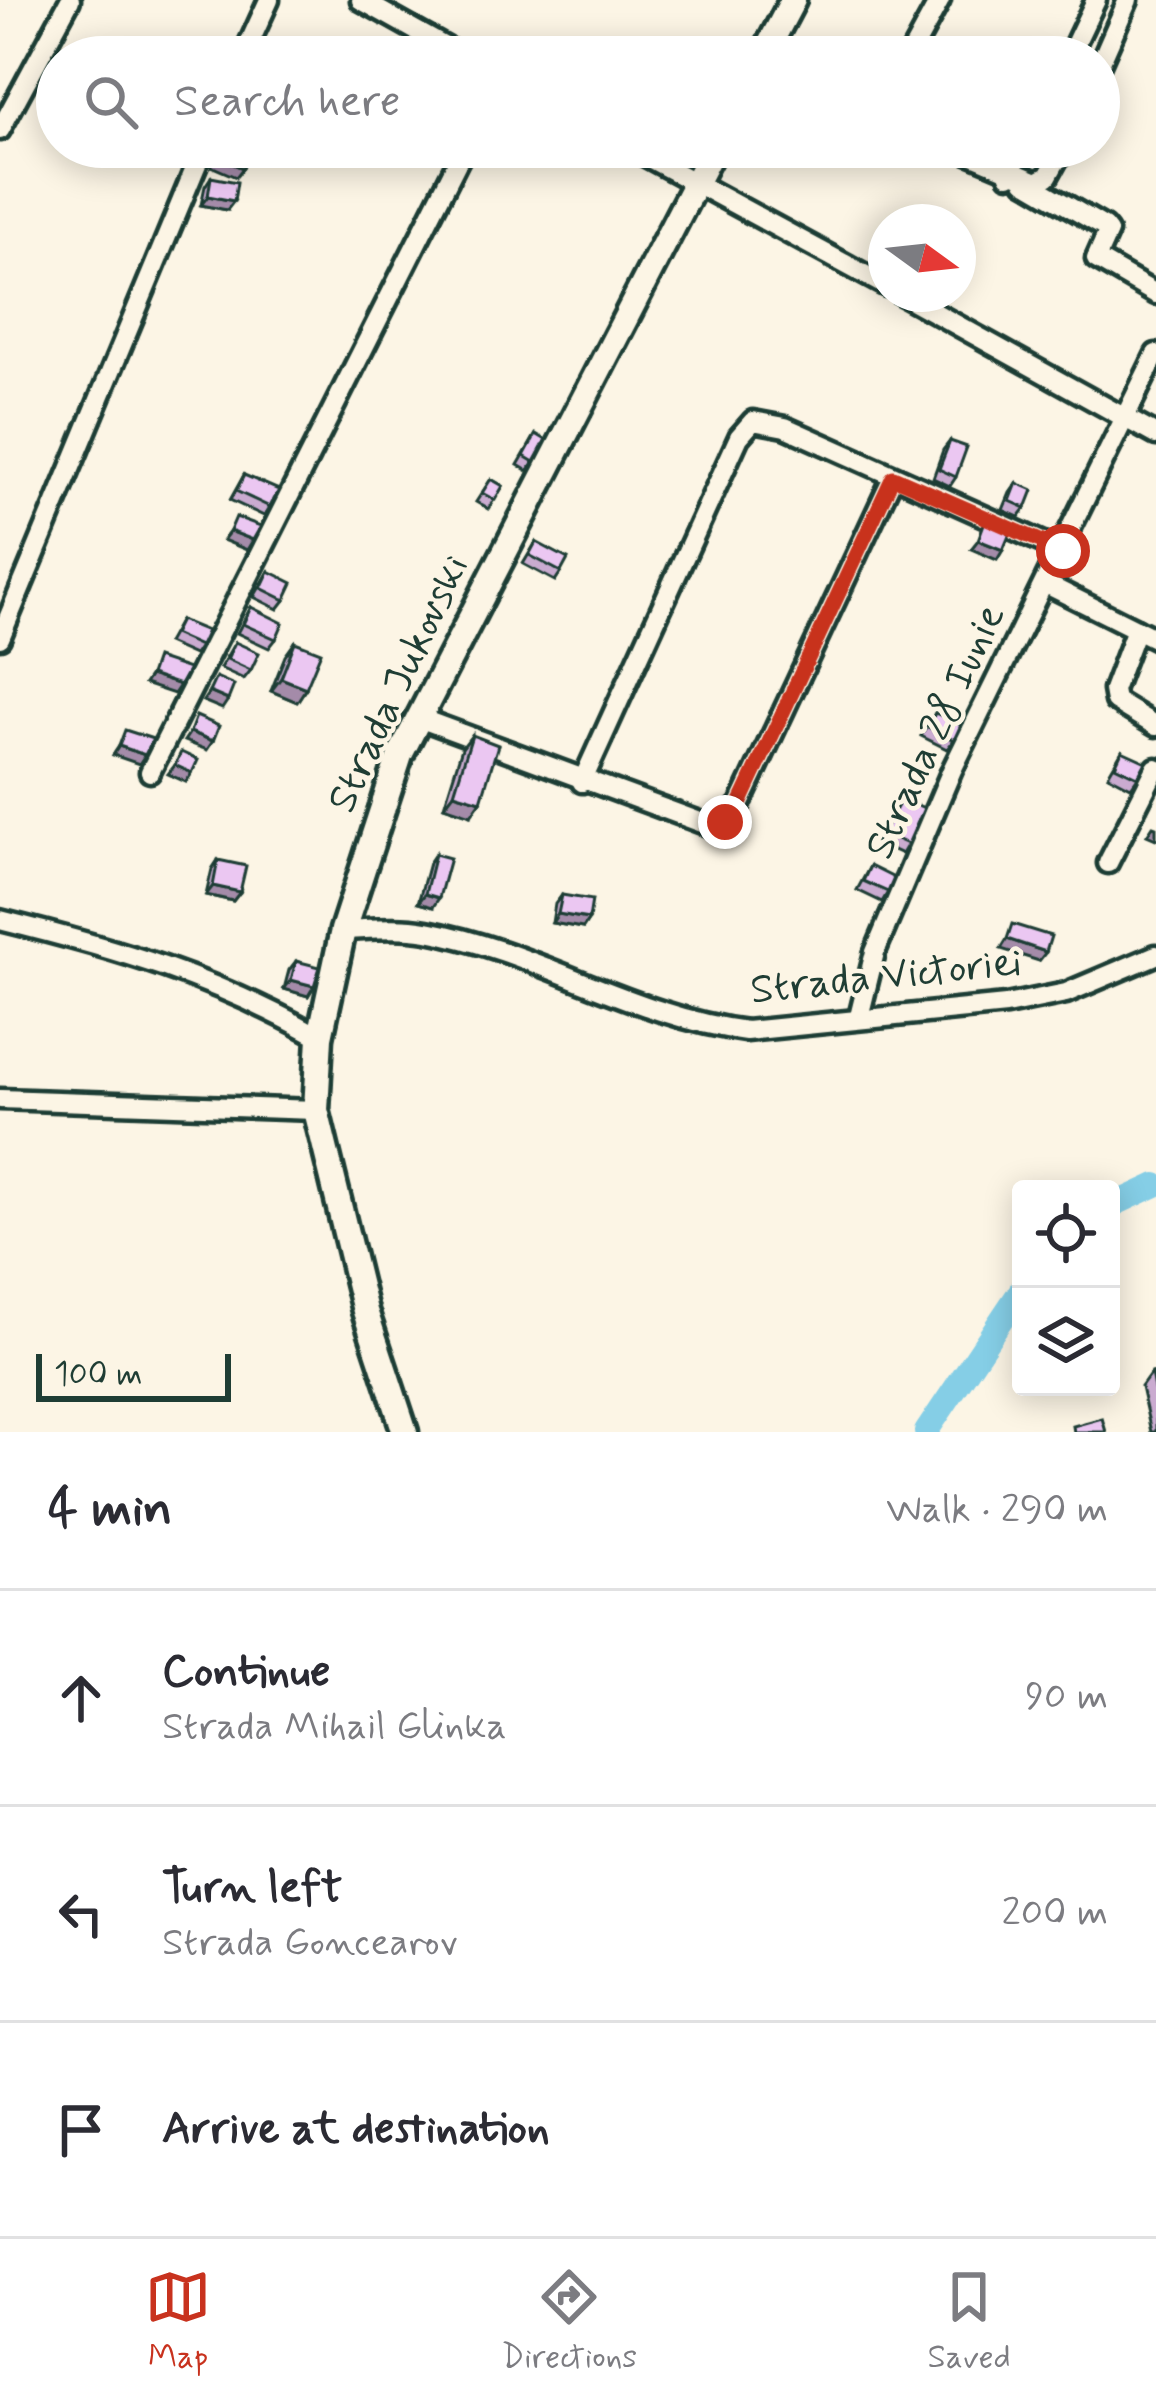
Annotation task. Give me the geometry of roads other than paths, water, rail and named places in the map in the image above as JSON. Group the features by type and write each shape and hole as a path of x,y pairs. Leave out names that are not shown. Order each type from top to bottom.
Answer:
{"main road":[{"path":"777,36 793,0"},
{"name":"Strada Jukovski","path":"405,1432 359,1289 316,1110 320,1037 343,930 383,796 418,718 703,168"}],"street":[{"path":"47,36 70,0"},
{"path":"253,36 269,0"},
{"path":"361,0 425,36"},
{"path":"920,36 940,0"},
{"path":"1079,36 1096,0"},
{"path":"1112,36 1128,0"},
{"path":"0,130 36,57"},
{"path":"0,638 195,168"},
{"path":"150,772 454,168"},
{"path":"668,168 868,276"},
{"path":"997,168 1104,227 1108,232 1096,259 1156,294"},
{"path":"1017,178 1019,168"},
{"path":"1017,178 1048,176 1052,168"},
{"path":"935,312 1156,436"},
{"name":"Strada 28 Iunie","path":"859,1017 875,952 952,770 1156,354"},
{"path":"582,782 740,437 753,421 769,421 1063,551"},
{"path":"418,718 693,824 716,828 740,804 893,477"},
{"path":"1046,584 1156,639"},
{"path":"1136,629 1113,690 1123,710 1156,726"},
{"path":"1108,863 1156,768"},
{"path":"0,920 188,973 233,990 320,1037"},
{"name":"Strada Victoriei","path":"343,930 400,928 467,940 725,1028 770,1030 1006,1005 1066,993 1156,955"},
{"path":"0,1099 316,1110"}],"waterway":[{"path":"1120,1202 1156,1185"},
{"path":"926,1432 1012,1303"}]}
